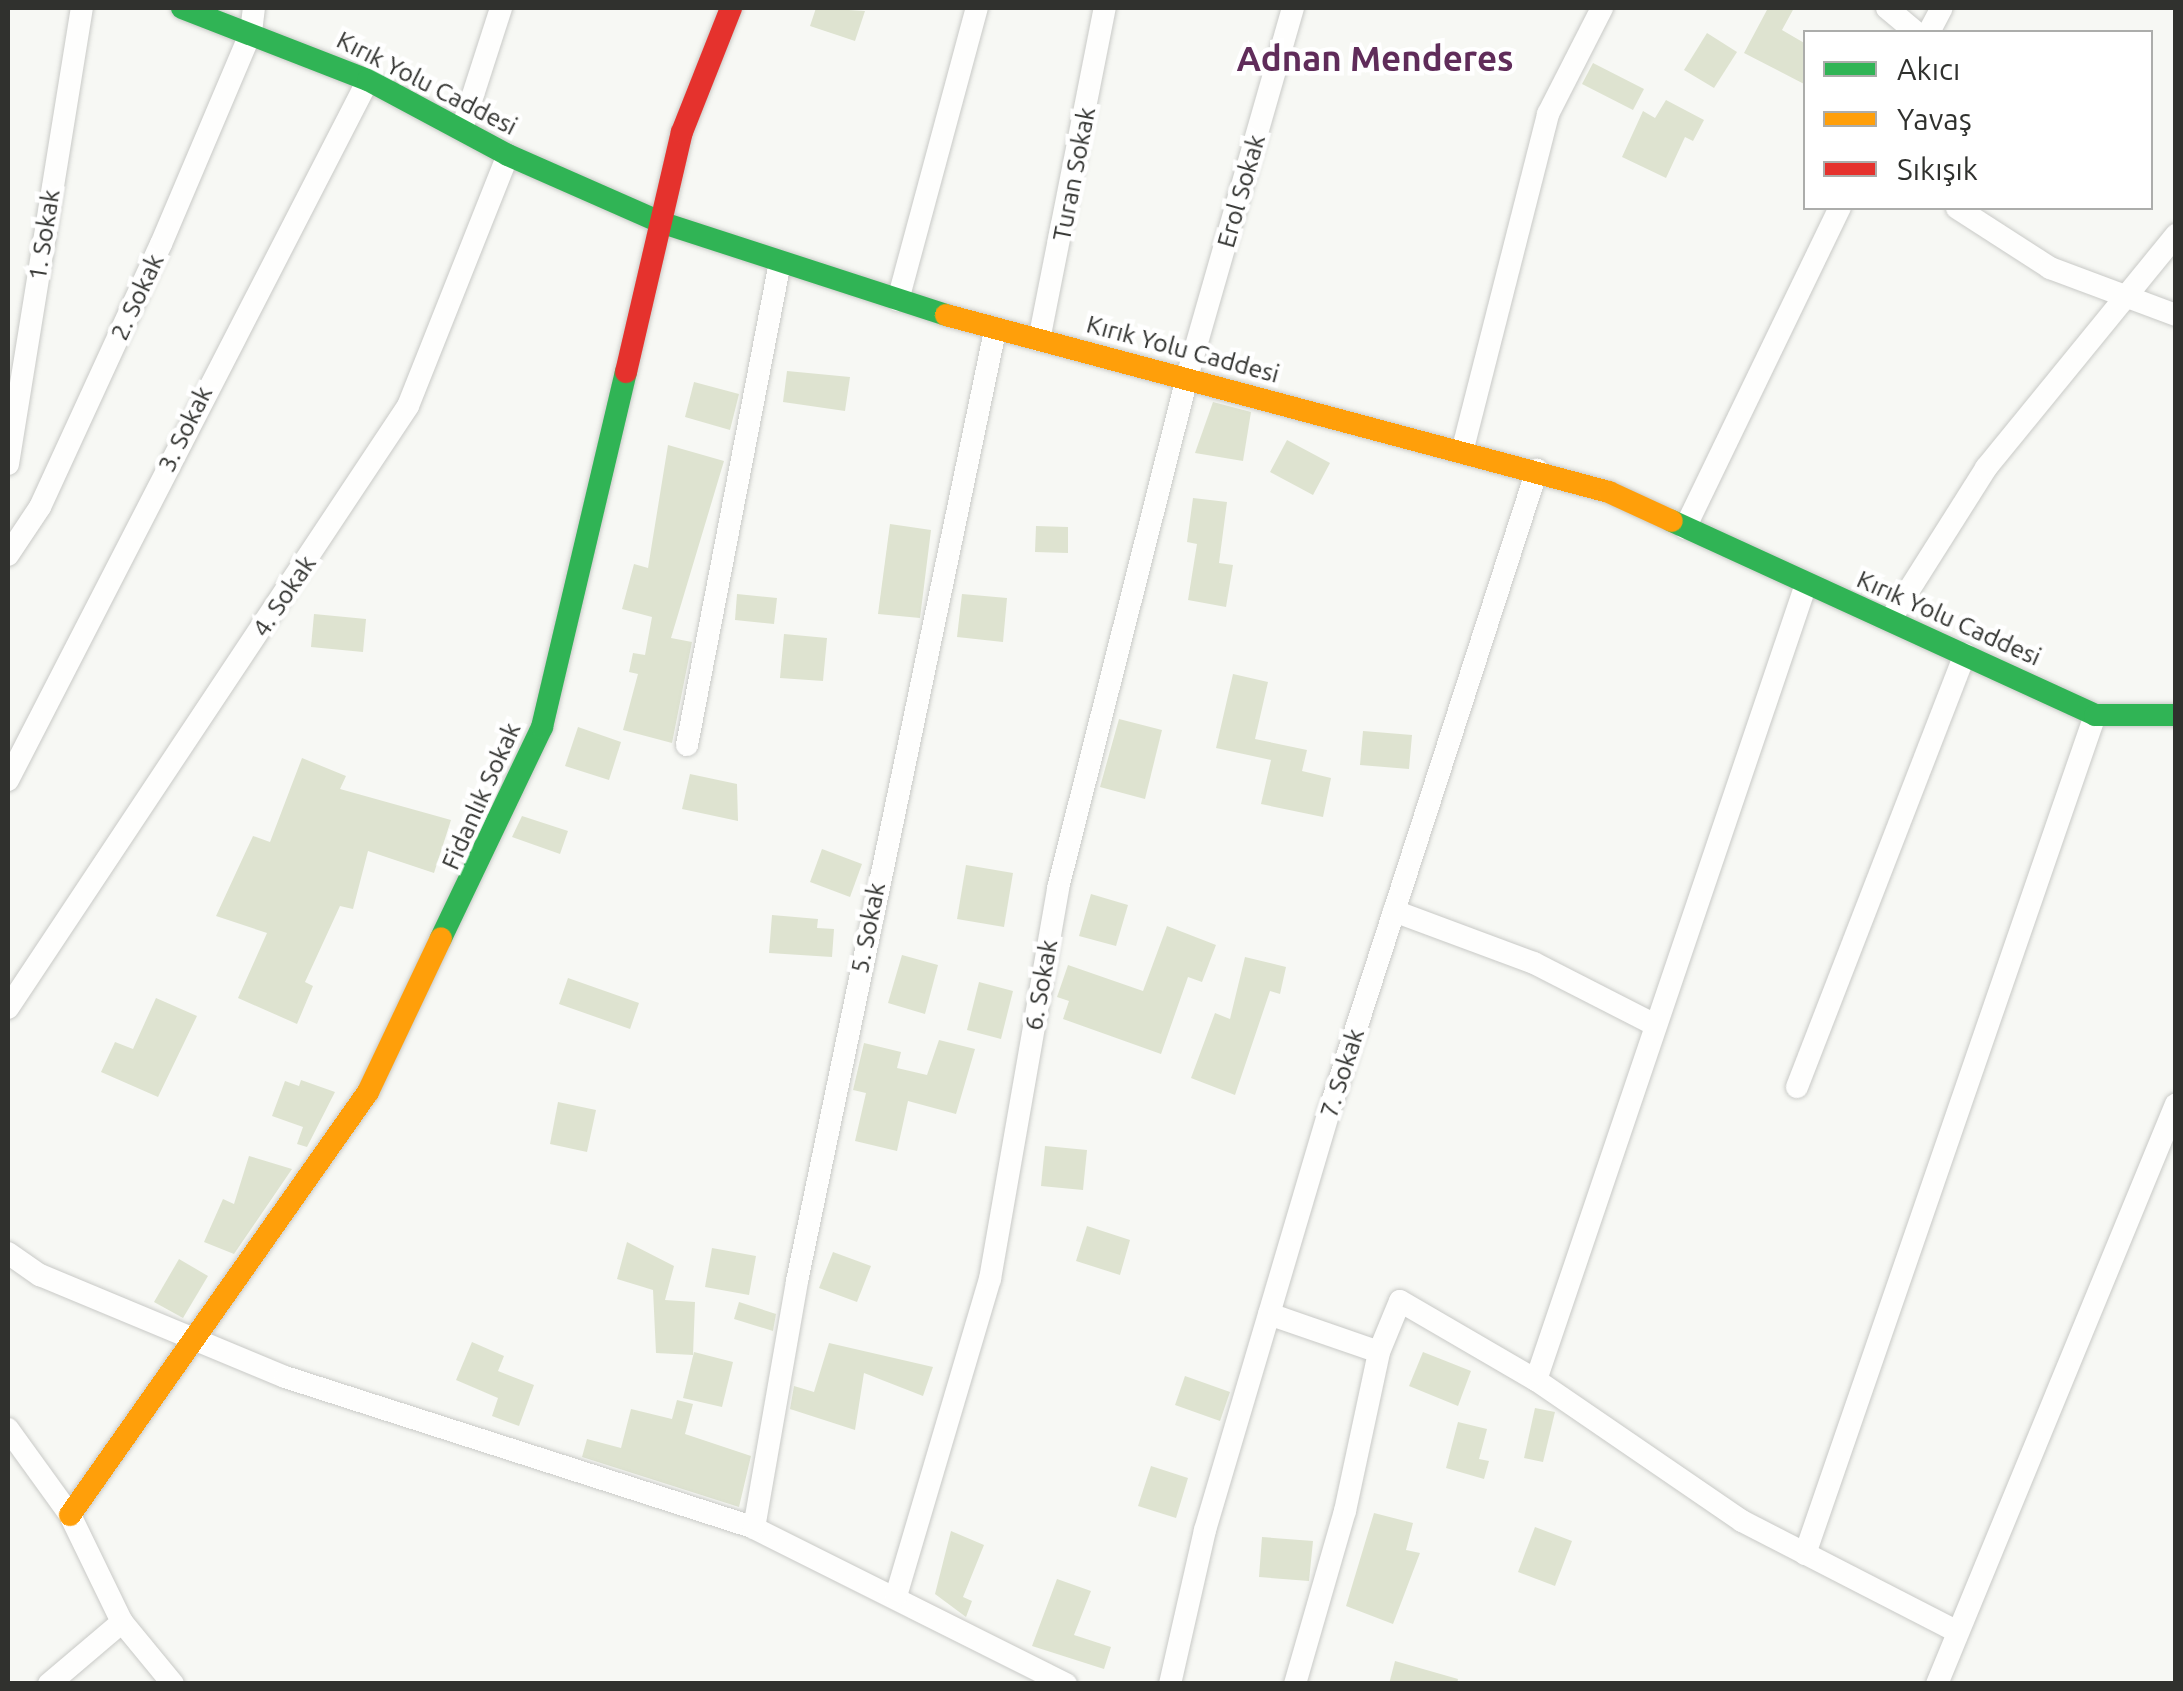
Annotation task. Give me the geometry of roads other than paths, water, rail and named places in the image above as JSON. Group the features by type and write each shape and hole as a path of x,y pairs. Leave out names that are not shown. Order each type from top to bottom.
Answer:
{"street":[{"name":"1. Sokak","path":"8,464 82,8"},
{"name":"Kırık Yolu Caddesi","path":"182,8 368,80 508,155 660,222 995,331 1188,374 1537,470 1686,528 2095,715 2176,715"},
{"name":"2. Sokak","path":"8,555 48,490 251,32 254,8"},
{"path":"462,130 500,8"},
{"name":"Fidanlık Sokak","path":"70,1514 202,1338 368,1092 542,727 682,132 732,8"},
{"path":"898,300 977,8"},
{"name":"Turan Sokak","path":"1039,340 1105,8"},
{"name":"Erol Sokak","path":"1188,374 1293,8"},
{"path":"1462,448 1548,114 1602,8"},
{"path":"1887,8 1914,30"},
{"path":"1930,30 1942,8"},
{"name":"3. Sokak","path":"8,780 368,80"},
{"name":"4. Sokak","path":"8,1008 408,406 508,155"},
{"path":"1686,528 1839,210"},
{"path":"1960,210 2006,246 2121,298 2176,316"},
{"path":"1890,620 1986,468 2121,298 2176,236"},
{"path":"687,746 780,263"},
{"name":"5. Sokak","path":"754,1528 839,1070 995,331"},
{"name":"6. Sokak","path":"896,1596 990,1279 1058,888 1188,374"},
{"name":"7. Sokak","path":"1170,1684 1204,1530 1269,1314 1537,470"},
{"path":"1536,1380 1653,1024 1806,584"},
{"path":"1797,1087 1965,654"},
{"path":"1804,1554 2095,715"},
{"path":"1394,911 1498,947 1653,1024"},
{"path":"1937,1684 2176,1104"},
{"path":"8,1253 97,1301 202,1338 285,1378 754,1528 1066,1684"},
{"path":"1295,1684 1345,1510 1379,1352 1400,1301 1536,1380 1646,1462 1804,1554 1956,1632"},
{"path":"1269,1314 1379,1352"},
{"path":"8,1430 70,1514 122,1622 171,1683"},
{"path":"49,1684 122,1622"}],"district":[{"name":"Adnan Menderes","path":"1375,58"}]}
